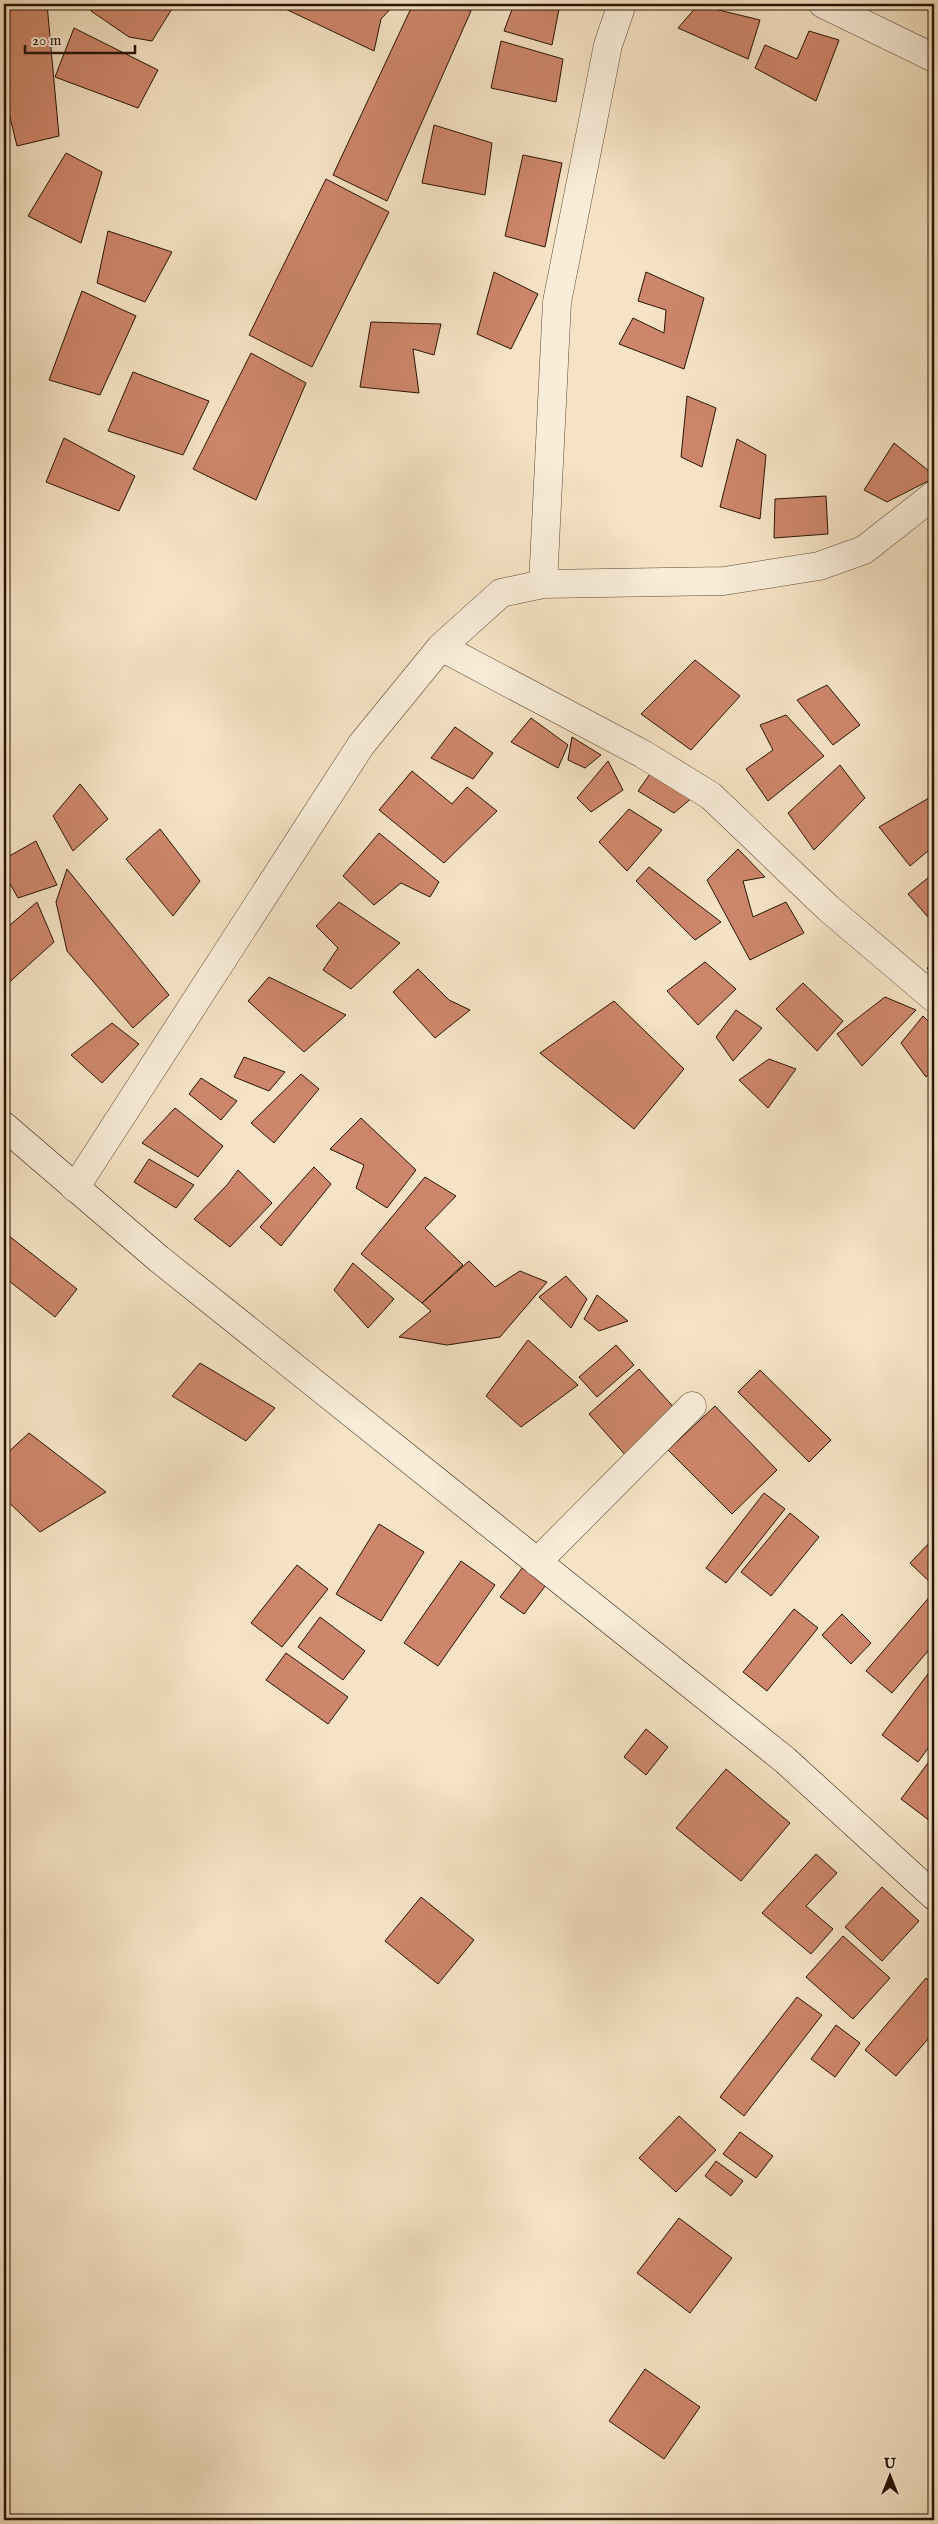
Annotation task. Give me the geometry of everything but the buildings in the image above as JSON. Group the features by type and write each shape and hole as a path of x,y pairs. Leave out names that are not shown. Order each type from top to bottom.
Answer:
{"street":[{"path":"543,584 557,302 608,45 622,4"},
{"path":"823,4 933,54"},
{"path":"75,1188 361,745 441,647 501,593 543,584 724,581 818,566 864,550 934,495"},
{"path":"441,647 643,754 711,796 828,908 934,998"},
{"path":"4,1126 159,1260 784,1760 934,1896"},
{"path":"537,1562 692,1406"}]}
